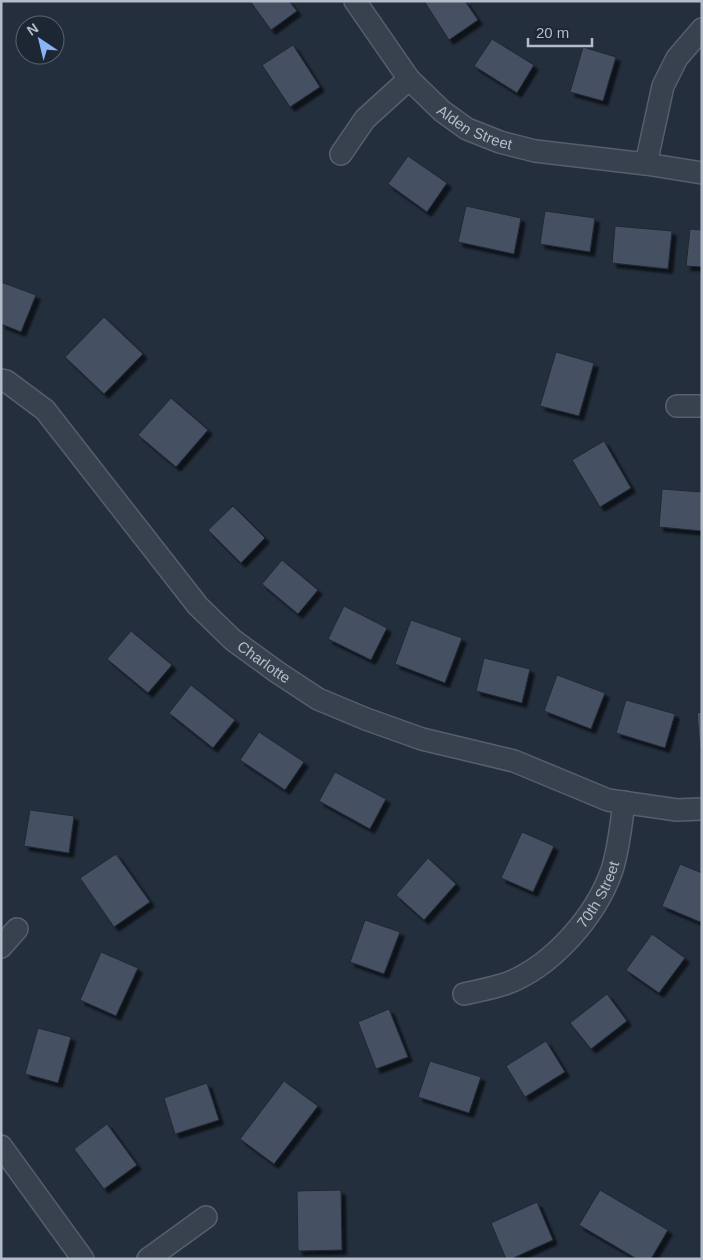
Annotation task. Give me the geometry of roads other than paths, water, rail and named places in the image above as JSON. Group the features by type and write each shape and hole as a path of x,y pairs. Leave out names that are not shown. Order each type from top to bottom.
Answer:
{"street":[{"name":"Alden Street","path":"355,1 409,80 442,110 467,128 500,142 535,151 646,164 702,173"},
{"path":"646,164 663,86 677,58 702,29"},
{"path":"341,154 365,119 409,80"},
{"name":"Charlotte","path":"1,380 6,381 45,410 198,606 233,640 277,672 318,699 366,719 422,739 514,762 608,800 624,802"},
{"path":"677,406 702,406"},
{"path":"624,802 677,810 702,809"},
{"name":"70th Street","path":"464,994 506,984 529,971 552,955 589,916 612,870 624,802"},
{"path":"1,947 17,929"},
{"path":"1,1146 83,1259"},
{"path":"148,1259 206,1217"}]}
